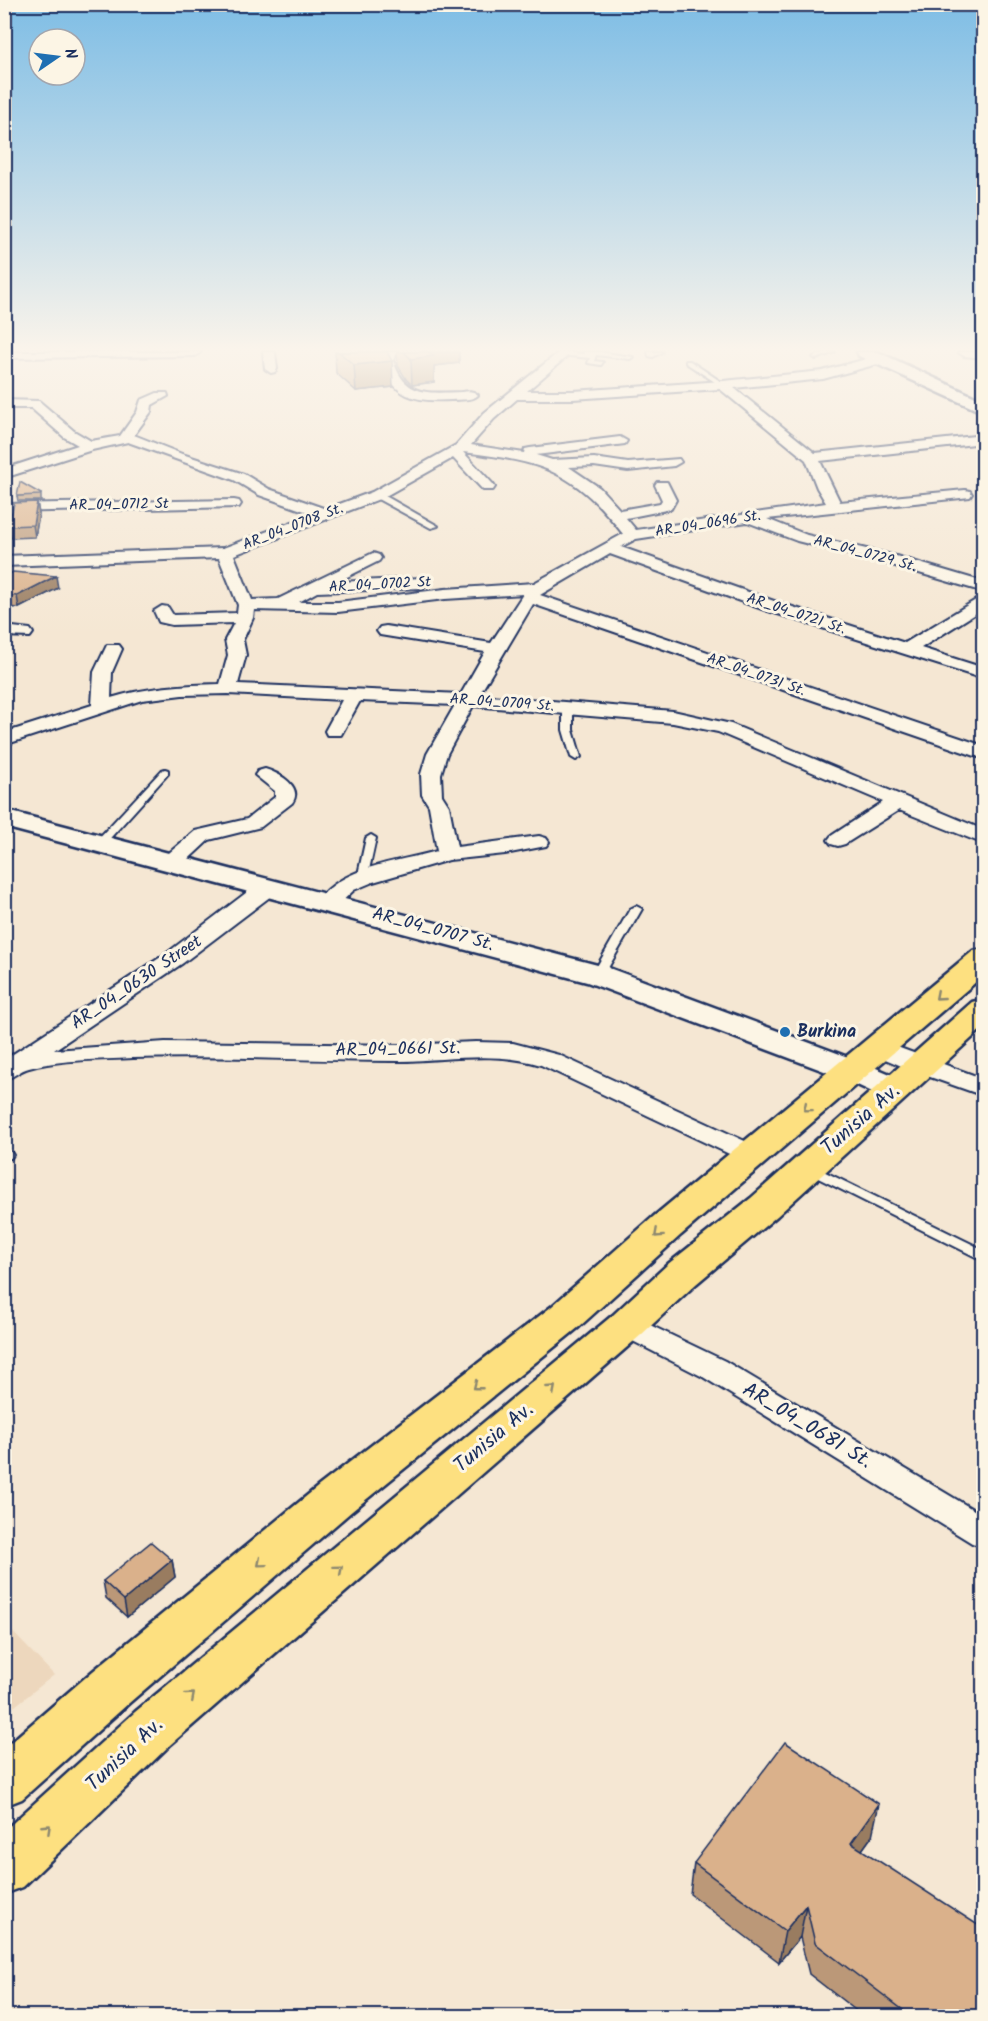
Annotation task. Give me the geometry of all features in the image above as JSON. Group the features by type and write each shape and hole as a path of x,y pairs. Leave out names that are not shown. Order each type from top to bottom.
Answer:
{"main road":[{"path":"4,1782 111,1687 336,1498 565,1317 751,1154 984,958"},
{"name":"Tunisia Av.","path":"4,1868 153,1728 627,1325 682,1274 764,1207 984,1009"}],"street":[{"path":"4,474 88,446"},
{"path":"149,446 177,458 239,477 264,492 326,514"},
{"name":"AR_04_0708 St.","path":"4,561 225,553 377,495 460,446"},
{"path":"518,454 565,446"},
{"path":"798,446 812,458 824,488 835,506"},
{"path":"812,458 924,446"},
{"path":"457,450 518,454 555,464 577,476 617,514 632,535"},
{"path":"457,450 488,487"},
{"path":"555,464 594,462 628,467 674,462"},
{"path":"617,514 666,506 669,500 662,485"},
{"name":"AR_04_0696 St.","path":"533,593 632,535 835,506 965,494"},
{"name":"AR_04_0712 St","path":"4,508 234,504"},
{"name":"AR_04_0729 St.","path":"748,518 802,537 890,559 984,587"},
{"name":"AR_04_0721 St.","path":"611,549 768,605 984,674"},
{"path":"225,553 245,612 234,640 237,655 228,689"},
{"path":"162,611 165,618 172,620 245,612 281,604 373,558"},
{"name":"AR_04_0702 St","path":"311,588 448,581"},
{"path":"281,604 303,607 374,604 462,592 533,593"},
{"path":"448,854 439,806 432,795 431,774 437,754 496,649 533,593"},
{"name":"AR_04_0731 St.","path":"533,593 984,753"},
{"path":"906,650 984,600"},
{"path":"4,631 24,633"},
{"path":"386,631 496,649"},
{"path":"101,707 103,672 113,649"},
{"name":"AR_04_0709 St.","path":"4,739 140,695 228,689 468,700 673,717 724,728 984,838"},
{"path":"334,731 353,696"},
{"path":"171,863 202,835 254,823 285,799 287,793 285,789 265,775"},
{"path":"838,840 899,801"},
{"name":"AR_04_0707 St.","path":"4,819 598,975 865,1059 909,1078"},
{"path":"327,903 346,885 366,877 448,854 539,842"},
{"name":"AR_04_0630 Street","path":"14,1067 192,946 267,888"},
{"name":"AR_04_0661 St.","path":"14,1067 90,1052 175,1050 411,1053 472,1049 517,1050 550,1060 751,1154"},
{"path":"909,1078 984,1088"},
{"name":"AR_04_0681 St.","path":"627,1325 714,1369 984,1533"}],"lane":[{"path":"377,495 434,526"},
{"path":"568,708 568,730 576,757"},
{"path":"99,844 165,772"},
{"path":"366,877 364,870 371,838"},
{"path":"598,975 636,909"},
{"path":"808,1167 984,1256"}],"shaded area":[{"path":"5,1624 54,1675 5,1714"}],"building":[{"path":"20,482 41,494 17,496"},
{"path":"37,502 33,525 9,526 14,503"},
{"path":"13,572 56,576 17,596 4,595 4,577"},
{"path":"151,1542 172,1560 124,1600 103,1581"},
{"path":"785,1742 879,1804 851,1843 984,1929 984,2016 911,2016 815,1943 806,1905 785,1931 694,1863"}],"place":[{"name":"Burkina","path":"785,1032"}]}
